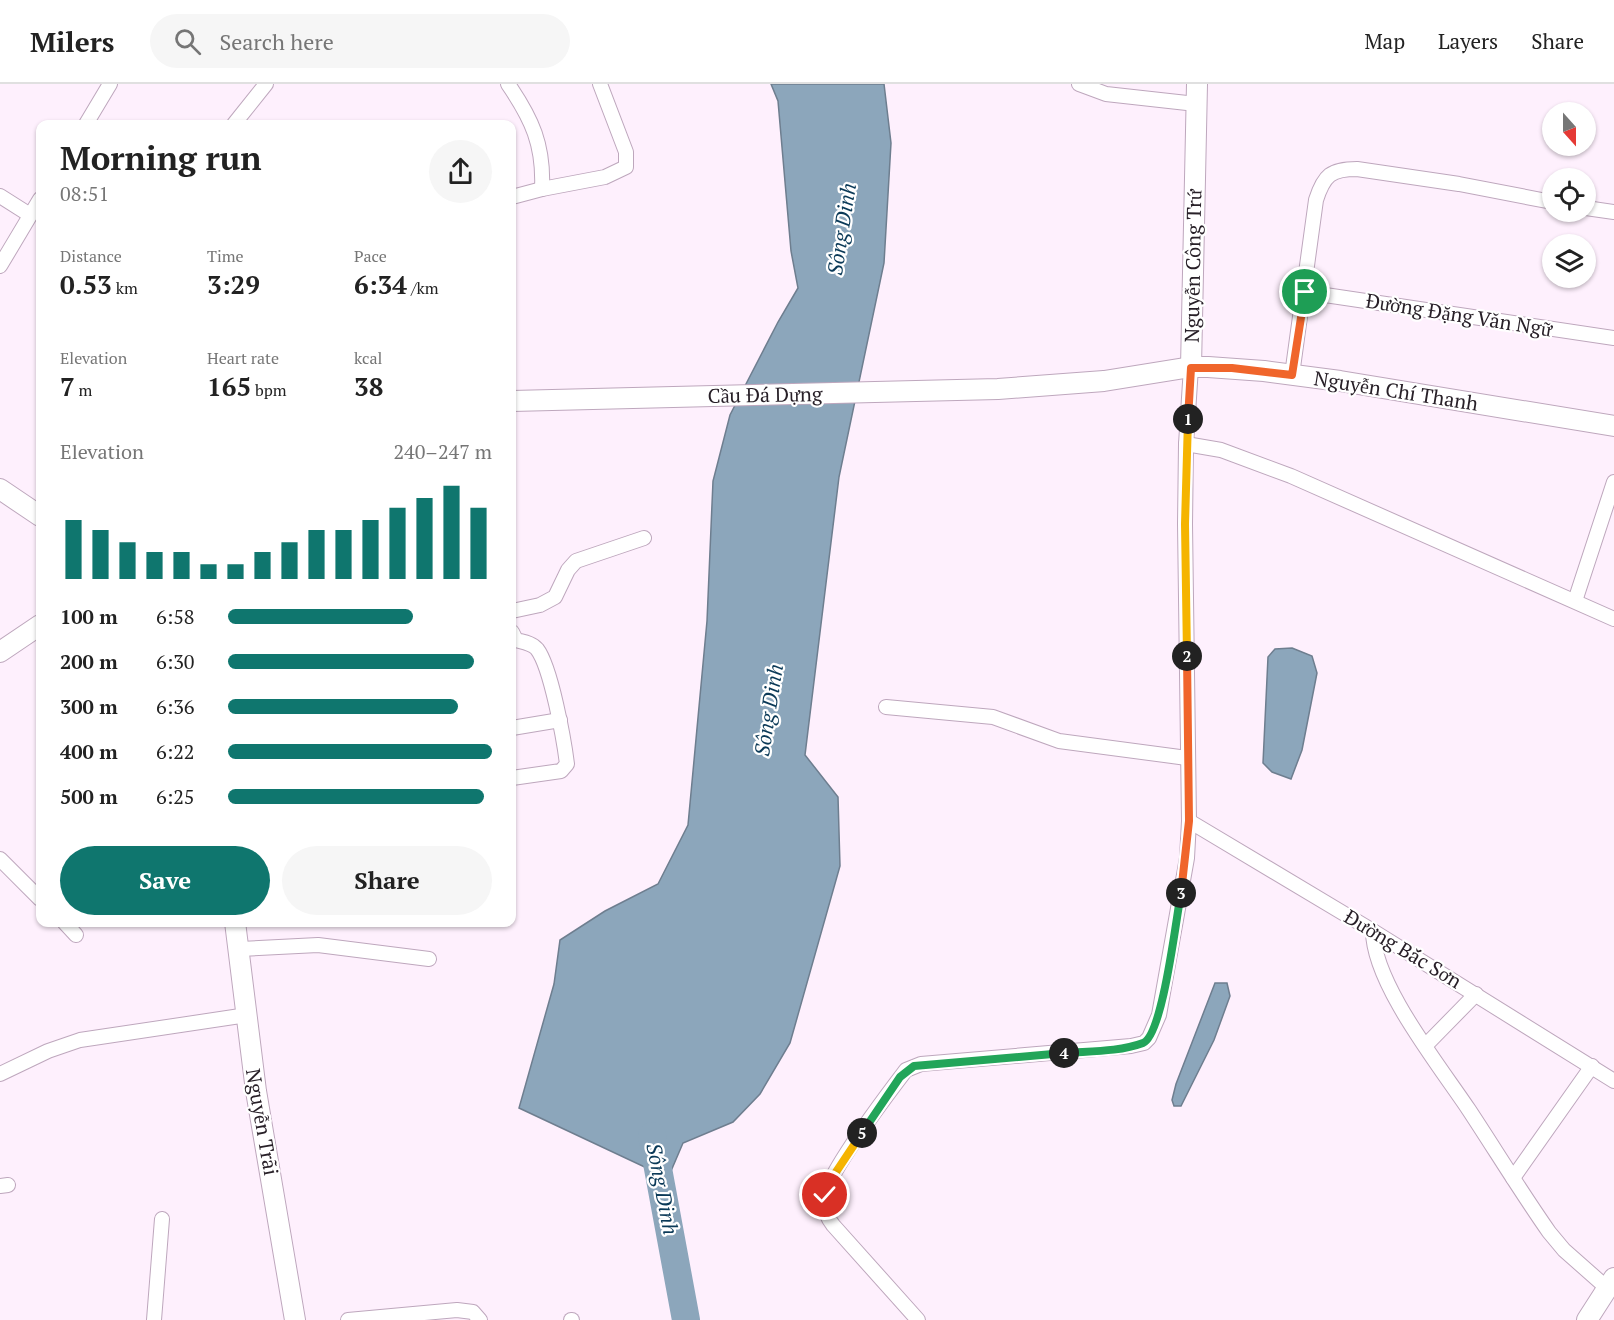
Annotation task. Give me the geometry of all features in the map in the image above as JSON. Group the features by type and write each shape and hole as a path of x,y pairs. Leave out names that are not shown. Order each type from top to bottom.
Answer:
{"main road":[{"name":"Nguyễn Công Trứ","path":"1191,368 1197,84"},
{"name":"Nguyễn Chí Thanh","path":"998,389 1103,388 1191,368 1232,368 1292,375 1614,426"},
{"name":"Cầu Đá Dựng","path":"516,401 998,389"},
{"path":"0,489 36,513"},
{"path":"0,652 36,628"},
{"name":"Nguyễn Trãi","path":"236,927 256,1091 295,1320"},
{"path":"1587,1320 1610,1283"}],"street":[{"path":"88,120 110,84"},
{"path":"237,120 266,84"},
{"path":"508,84 536,134 542,156 542,189"},
{"path":"516,196 605,177 616,174 626,167 626,152 600,84"},
{"path":"1079,84 1106,94 1196,104"},
{"path":"1292,375 1316,200 1325,179 1336,171 1351,169 1372,171 1542,200"},
{"path":"0,196 30,215"},
{"path":"0,266 36,205"},
{"path":"1596,209 1614,212"},
{"name":"Đường Đặng Văn Ngữ","path":"1305,292 1614,338"},
{"name":"Nguyễn Công Trứ","path":"918,1320 828,1218 824,1203 832,1178 900,1077 914,1066 1118,1048 1144,1043 1149,1038 1159,1015 1183,886 1189,821 1186,444 1191,368"},
{"path":"1186,444 1221,450 1257,462 1614,619"},
{"path":"1575,601 1614,482"},
{"path":"516,610 540,606 555,597 568,570 576,561 644,538"},
{"path":"516,640 532,646 539,653 560,720 566,768 555,772 516,777"},
{"path":"886,707 993,717 1059,741 1187,758"},
{"path":"516,727 560,720"},
{"name":"Đường Bắc Sơn","path":"1189,821 1476,994 1614,1081"},
{"path":"0,858 36,895"},
{"path":"69,927 76,935"},
{"path":"1373,931 1373,947 1377,959 1396,999 1549,1232 1564,1250 1610,1283"},
{"path":"240,950 318,945 429,959"},
{"path":"1426,1045 1476,994"},
{"path":"0,1074 48,1051 80,1040 247,1015"},
{"path":"1513,1178 1592,1066"},
{"path":"154,1320 162,1219"},
{"path":"348,1320 457,1310 473,1312 480,1320"}],"water":[{"path":"771,84 884,84 891,143 884,263 839,477 805,755 838,797 840,866 790,1043 760,1094 733,1122 683,1143 668,1178 519,1108 554,984 560,940 605,911 658,884 688,825 707,621 713,481 730,415 798,288 791,251 778,101"},
{"path":"1292,648 1312,656 1317,673 1302,750 1291,779 1272,772 1263,763 1268,657 1275,649"},
{"path":"1215,983 1227,983 1230,996 1214,1040 1181,1106 1174,1106 1172,1100 1176,1084"}],"waterway":[{"name":"Sông Dinh","path":"652,1136 686,1320"}],"route":[{"path":"825,1195 832,1178 900,1077 914,1066 1118,1048 1144,1043 1153,1032 1159,1015 1187,858 1189,821 1185,524 1186,444 1191,368 1232,368 1292,375 1305,292"}]}
